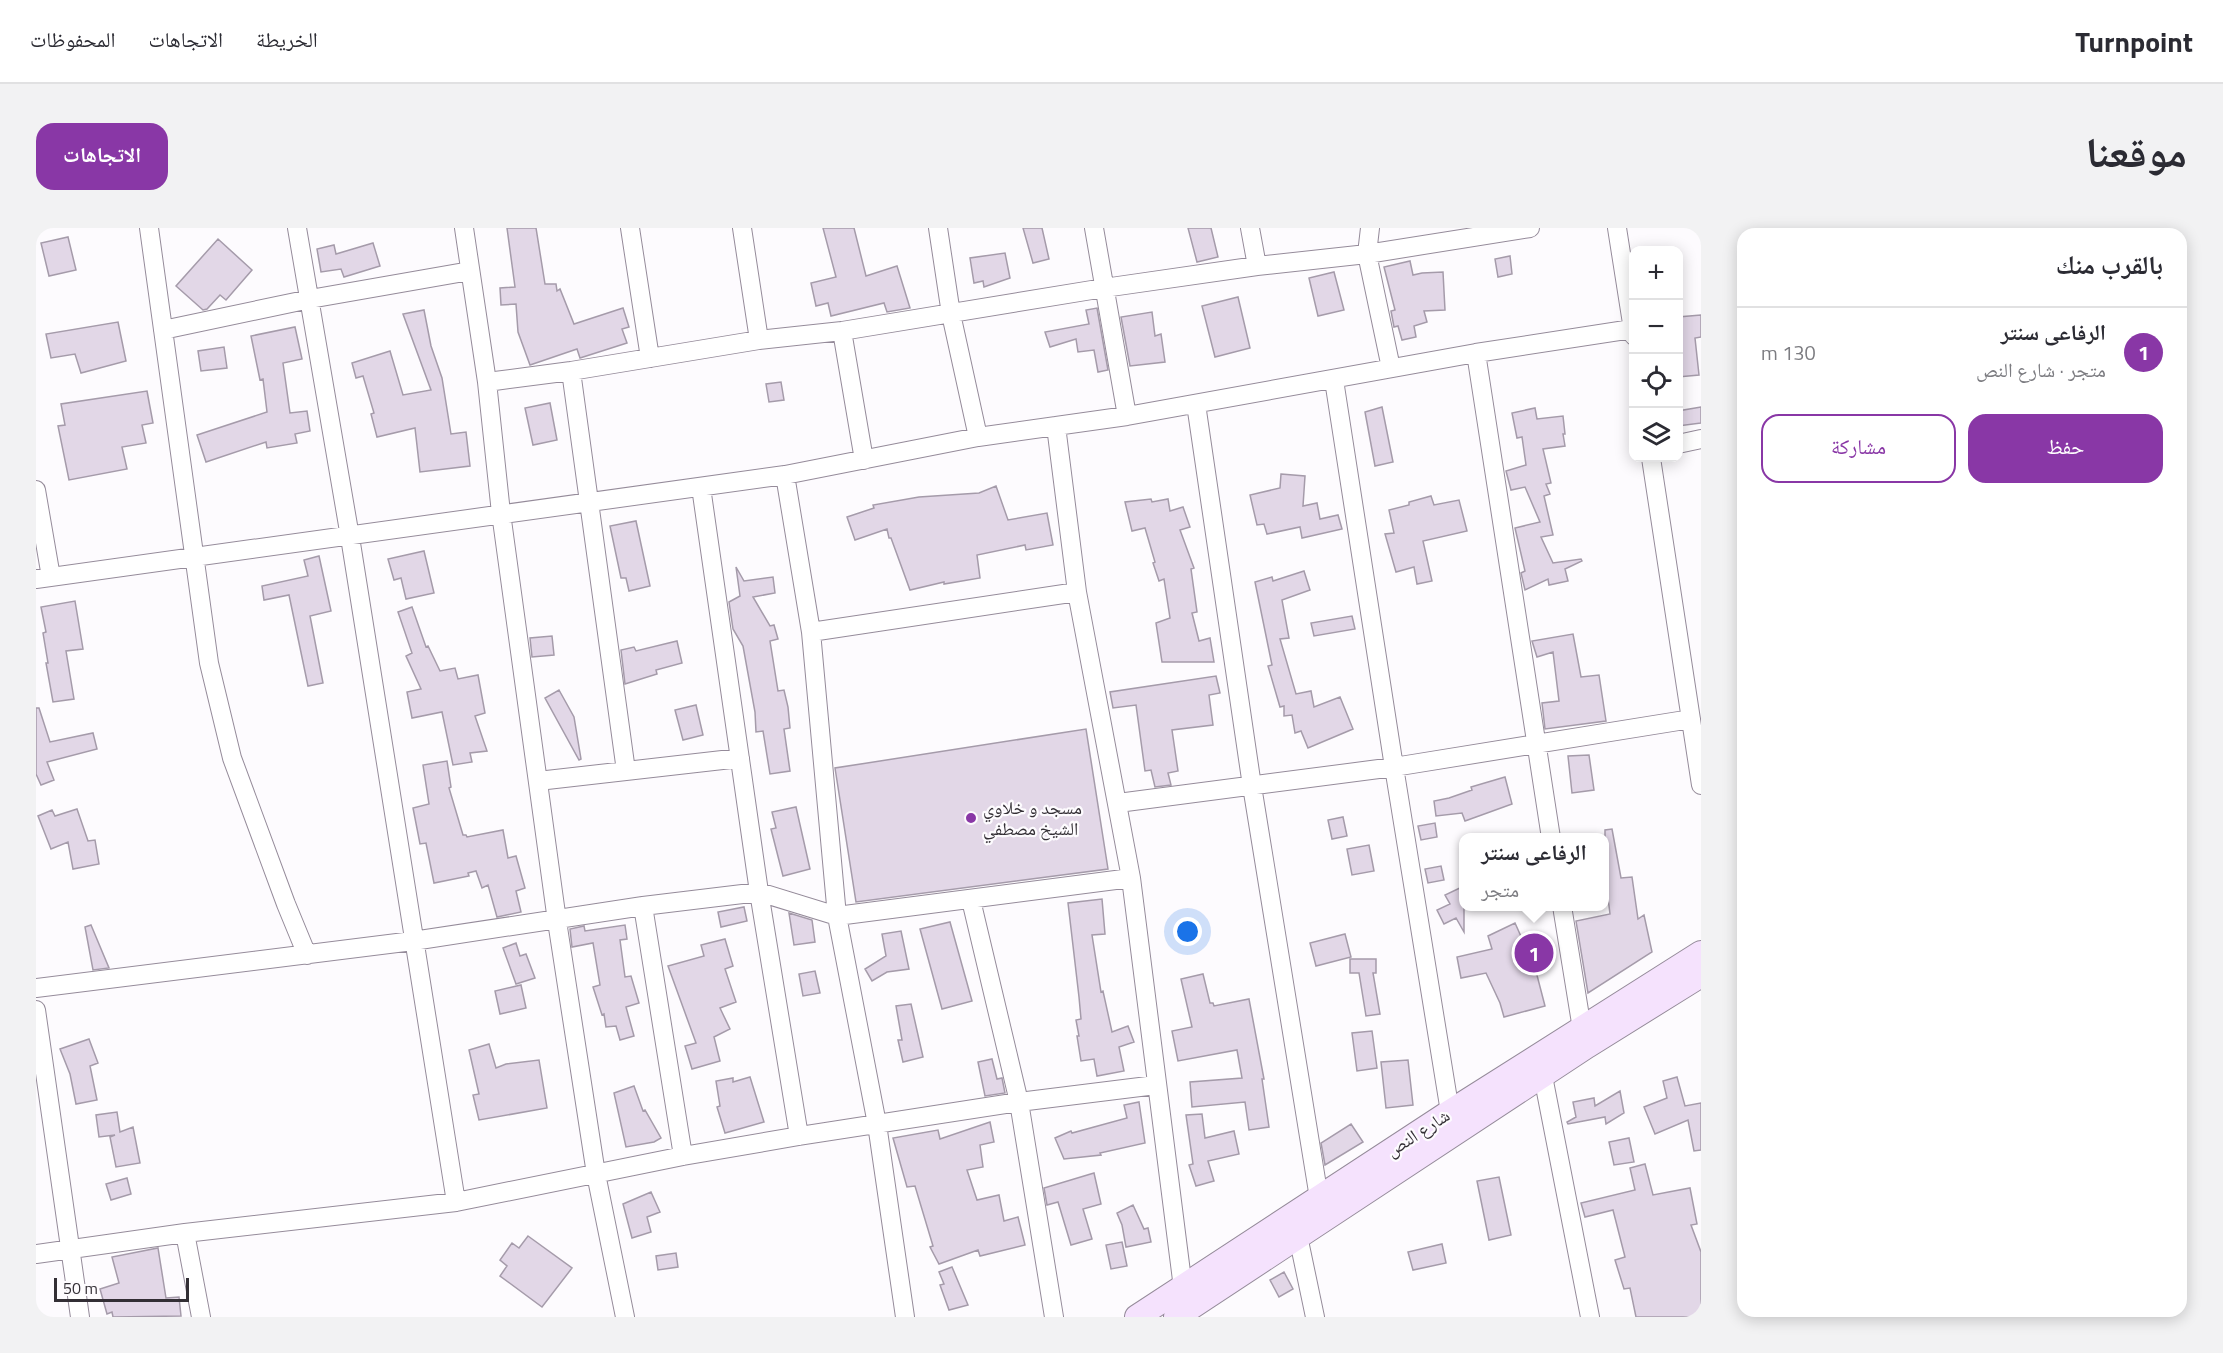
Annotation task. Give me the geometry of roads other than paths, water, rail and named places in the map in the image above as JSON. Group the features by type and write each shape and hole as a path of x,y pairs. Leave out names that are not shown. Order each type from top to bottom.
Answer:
{"main road":[{"name":"شارع النص","path":"1176,1317 1298,1236 1541,1066 1582,1029 1701,953"},
{"name":"شارع النص","path":"1137,1317 1450,1112 1541,1066 1701,975"}],"street":[{"path":"149,228 209,663 232,758 307,955"},
{"path":"297,228 350,537 456,1202"},
{"path":"464,228 487,382 501,513 557,921 596,1174 625,1317"},
{"path":"630,228 650,358"},
{"path":"742,228 759,340"},
{"path":"938,228 951,314 978,437"},
{"path":"1094,228 1127,416"},
{"path":"1250,228 1257,266"},
{"path":"1370,228 1367,254 1391,368"},
{"path":"487,382 571,371 759,340 842,331 1104,288 1257,266 1367,254 1530,228"},
{"path":"1617,228 1629,307"},
{"path":"163,330 310,299 470,271"},
{"path":"842,331 864,460"},
{"path":"36,490 44,578 784,475 978,437 1127,416 1476,353 1629,334"},
{"path":"1476,353 1550,833"},
{"path":"571,371 626,771"},
{"path":"1334,380 1450,1112"},
{"path":"1196,404 1252,786 1319,1198"},
{"path":"1056,426 1077,592 1131,878 1183,1288"},
{"path":"1683,443 1701,440"},
{"path":"1653,462 1701,785"},
{"path":"784,475 811,632 837,916 877,1124 905,1317"},
{"path":"701,487 759,892 799,1136"},
{"path":"811,632 1077,592"},
{"path":"1118,803 1394,767 1691,719"},
{"path":"538,781 740,758"},
{"path":"36,987 307,955 557,921 643,906 759,892 837,916 1131,878"},
{"path":"971,900 1019,1102 1054,1317"},
{"path":"643,906 683,1156"},
{"path":"1563,911 1582,1029"},
{"path":"36,1010 80,1317"},
{"path":"1541,1066 1590,1317"},
{"path":"36,1254 184,1233 456,1202 683,1156 799,1136 1019,1102 1156,1085"},
{"path":"184,1233 201,1317"},
{"path":"1298,1236 1315,1317"}],"place":[{"name":"مسجد و خلاوي الشيخ مصطفي","path":"971,818"},
{"name":"الرفاعى سنتر","path":"1534,953"}]}
